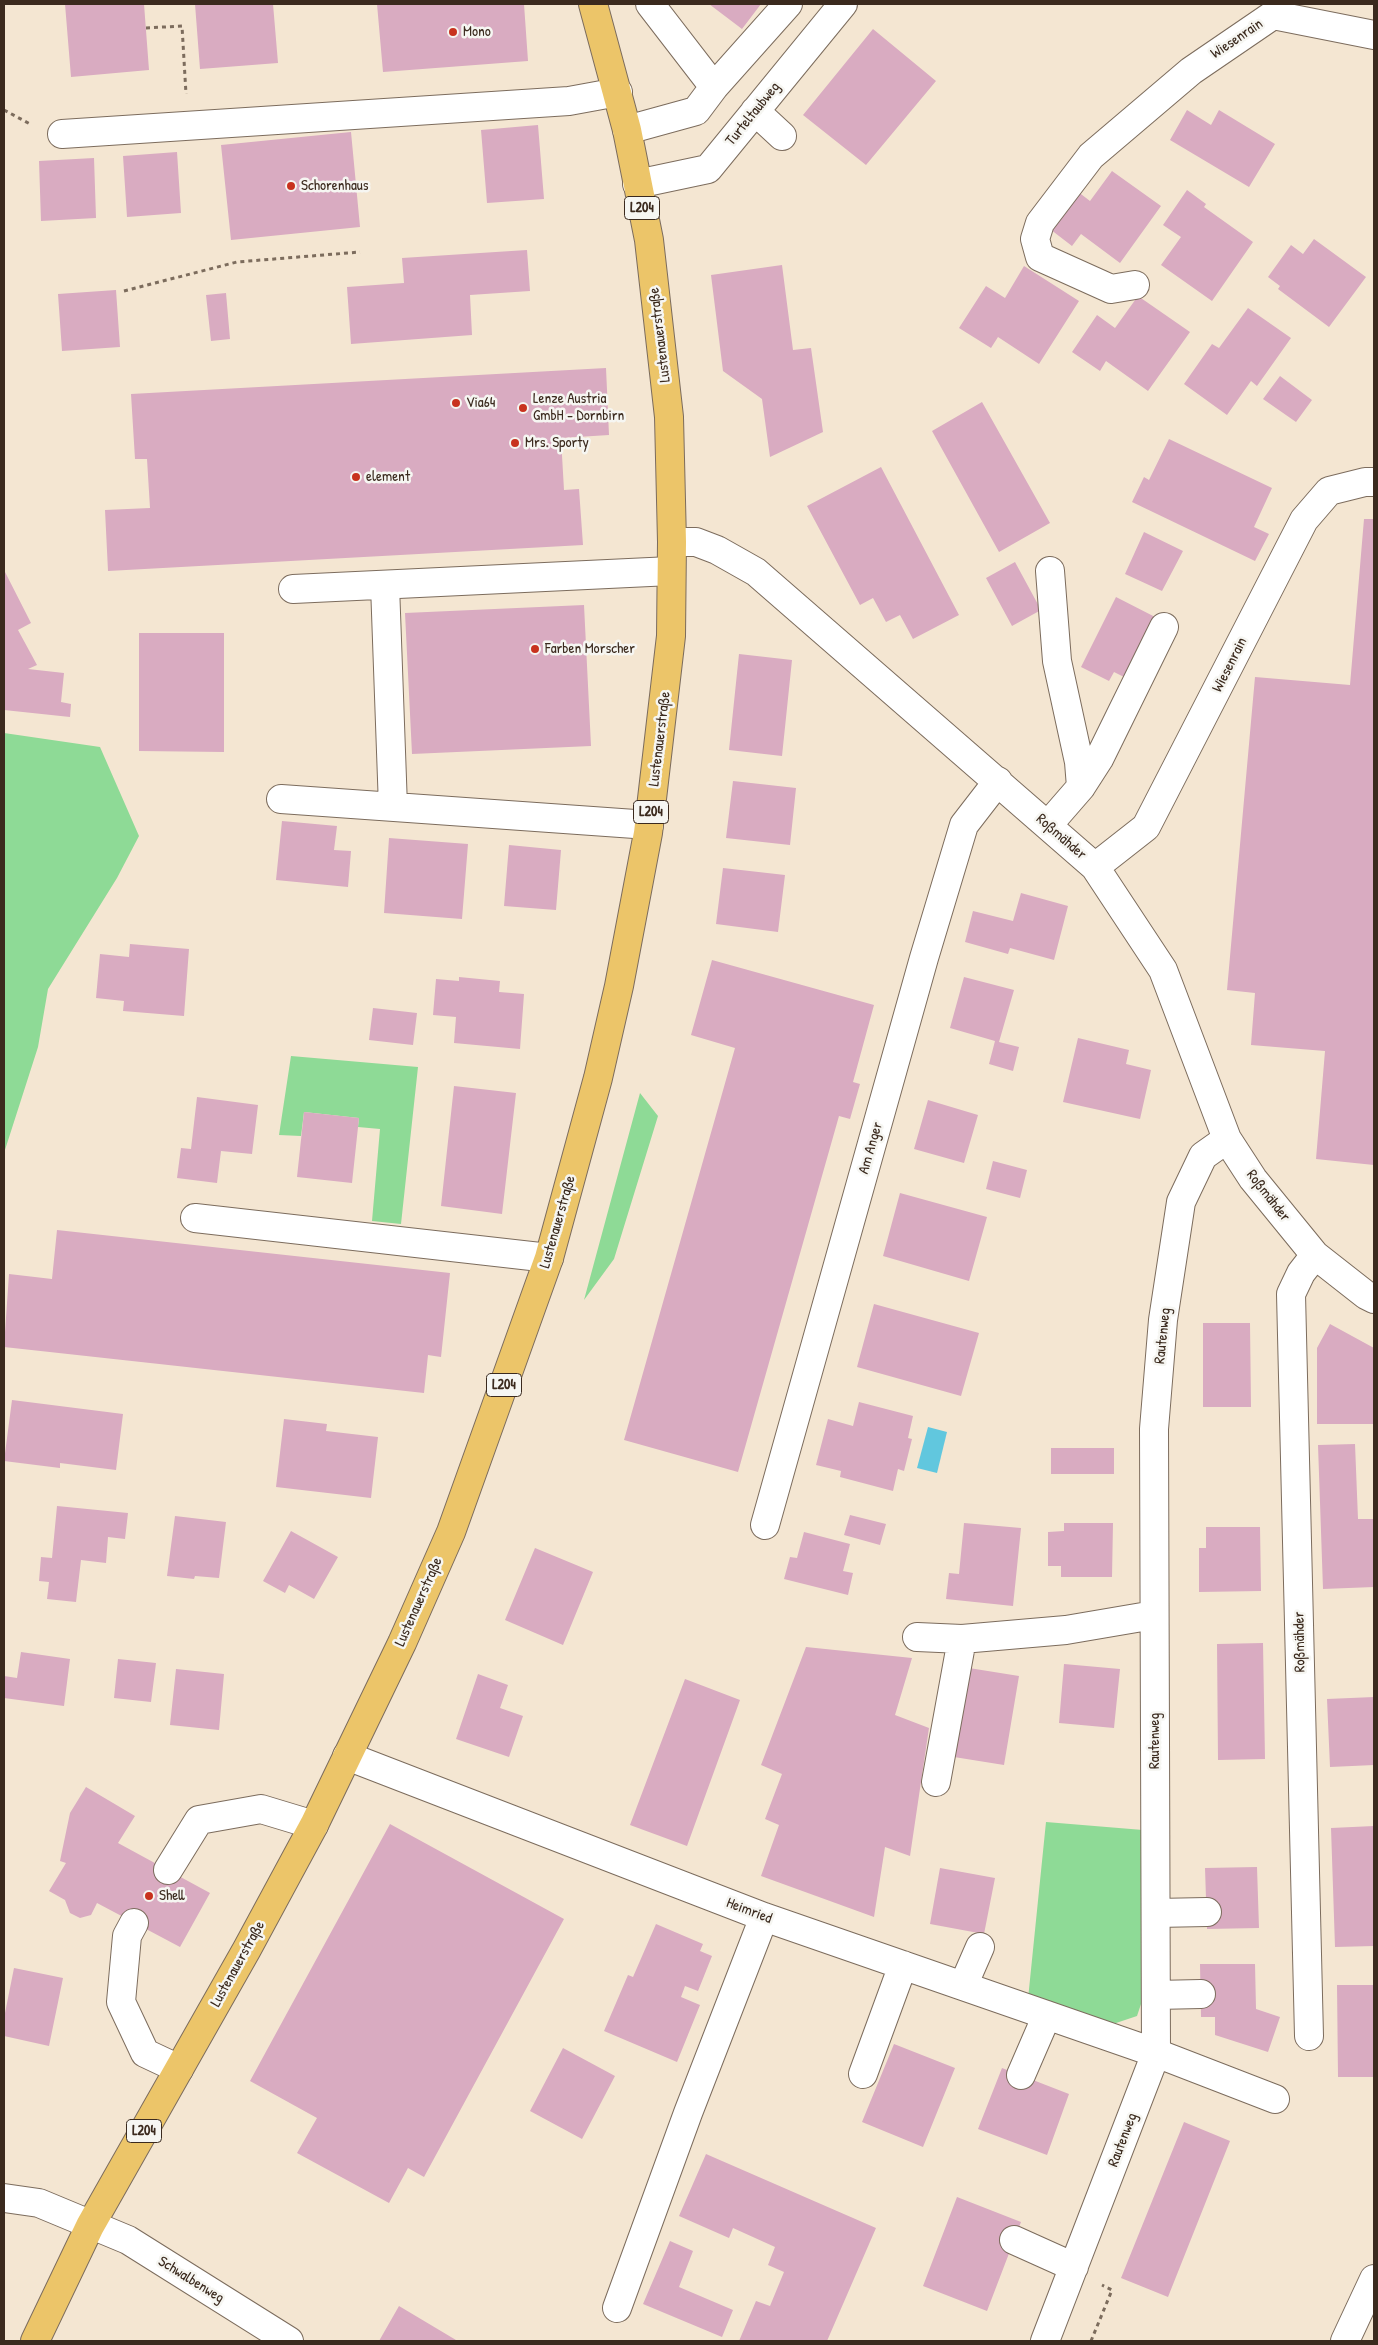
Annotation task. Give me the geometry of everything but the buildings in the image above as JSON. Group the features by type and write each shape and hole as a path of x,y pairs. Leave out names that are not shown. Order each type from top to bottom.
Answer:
{"main road":[{"name":"Lustenauerstraße","path":"35,2341 90,2226 314,1825 402,1643 451,1532 549,1258 610,1026 639,889 649,825 670,645 672,542 669,417 649,240 628,130 593,4"}],"street":[{"path":"650,4 714,87"},
{"path":"628,130 696,111 714,87 788,4"},
{"name":"Turteltaubweg","path":"637,184 708,169 843,4"},
{"name":"Wiesenrain","path":"1135,285 1111,289 1040,257 1035,238 1040,223 1091,156 1191,71 1273,14 1374,36"},
{"path":"62,134 188,124 569,101 618,92"},
{"path":"754,112 782,136"},
{"name":"Wiesenrain","path":"1095,867 1146,827 1304,520 1329,491 1365,482 1374,482"},
{"name":"Roßmähder","path":"672,542 696,542 703,544 724,553 756,572 1095,867 1163,970 1227,1139 1253,1179 1315,1255 1366,1295 1374,1299"},
{"path":"293,589 671,571"},
{"path":"1050,571 1057,661 1079,762 1081,787"},
{"path":"385,584 393,807"},
{"path":"1048,825 1081,787 1099,759 1164,628"},
{"name":"Am Anger","path":"765,1526 924,958 964,824 998,781"},
{"path":"281,799 649,825"},
{"name":"Rautenweg","path":"1045,2341 1156,2053 1154,1429 1164,1320 1181,1202 1203,1156 1227,1139"},
{"path":"195,1218 549,1258"},
{"name":"Roßmähder","path":"1309,2036 1291,1294 1301,1273 1315,1255"},
{"path":"917,1636 962,1639 1066,1630 1154,1616"},
{"path":"936,1782 962,1639"},
{"name":"Heimried","path":"348,1756 764,1917 1156,2053 1275,2099"},
{"path":"168,1870 199,1820 261,1809 314,1825"},
{"path":"1156,1913 1207,1912"},
{"path":"617,2308 692,2104 764,1917"},
{"path":"134,1924 127,1936 121,2002 146,2053 178,2069"},
{"path":"963,1986 980,1947"},
{"path":"863,2074 903,1965"},
{"path":"1156,1995 1201,1994"},
{"path":"1021,2075 1047,2015"},
{"name":"Schwalbenweg","path":"4,2198 39,2203 90,2226 128,2240 289,2341"},
{"path":"1014,2240 1074,2267"},
{"path":"1345,2341 1374,2279"}],"path":[{"path":"146,28 182,26 188,124"},
{"path":"4,110 19,119"},
{"path":"124,291 237,262 360,252"}],"green space":[{"path":"4,733 100,747 139,836 117,878 48,989 38,1047 4,1153"},
{"path":"291,1056 418,1067 401,1224 372,1221 380,1129 358,1127 359,1118 304,1112 301,1136 279,1135"},
{"path":"640,1093 658,1116 614,1259 584,1300"},
{"path":"1046,1822 1143,1830 1145,1992 1137,2016 1116,2023 1080,2019 1028,1999"}],"water":[{"path":"928,1427 947,1432 937,1473 917,1468"}],"place":[{"name":"Mono","path":"453,32"},
{"name":"Schorenhaus","path":"291,186"},
{"name":"Via64","path":"456,403"},
{"name":"Lenze Austria GmbH - Dornbirn","path":"523,408"},
{"name":"Mrs. Sporty","path":"515,443"},
{"name":"element","path":"356,477"},
{"name":"Farben Morscher","path":"535,649"},
{"name":"Shell","path":"149,1896"}]}
